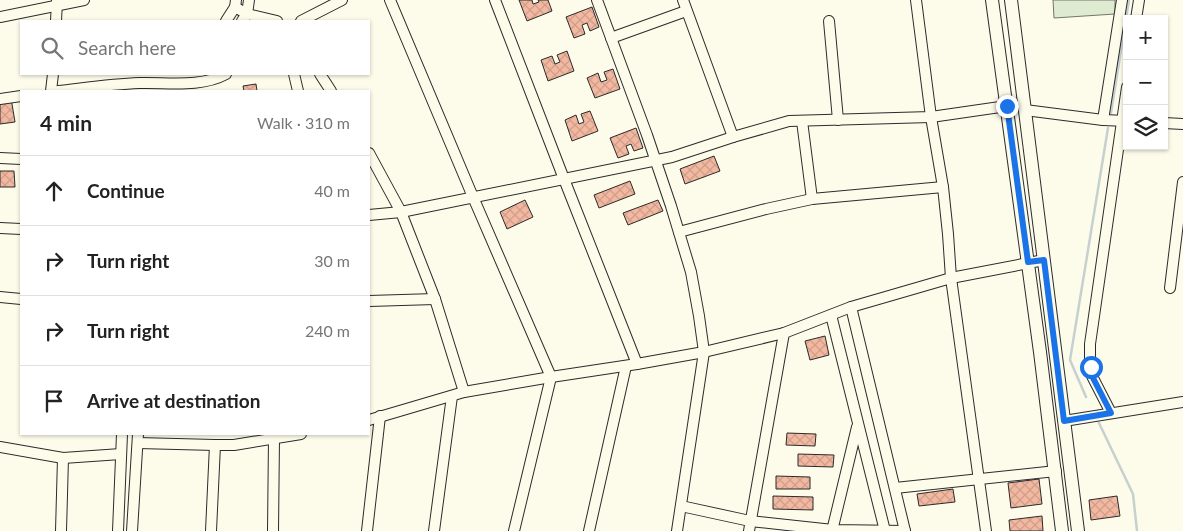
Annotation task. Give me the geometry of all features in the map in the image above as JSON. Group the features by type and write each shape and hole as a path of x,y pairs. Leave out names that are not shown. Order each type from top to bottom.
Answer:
{"main road":[{"path":"992,0 1056,471 1062,531"},
{"path":"1011,0 1078,531"}],"street":[{"path":"0,17 57,3 84,0"},
{"path":"245,18 249,0"},
{"path":"303,20 342,0"},
{"path":"390,0 551,377 514,531"},
{"path":"496,0 632,365 589,531"},
{"path":"597,0 656,160 691,272 700,316 704,352 677,531"},
{"path":"683,0 733,137"},
{"path":"916,0 931,117 944,187 951,278 986,531"},
{"path":"1102,120 1122,0"},
{"path":"1137,15 1139,0"},
{"path":"56,20 57,3"},
{"path":"227,20 236,4 245,18"},
{"path":"611,38 686,11"},
{"path":"245,18 266,20"},
{"path":"829,20 838,120"},
{"path":"52,75 52,90"},
{"path":"186,87 192,75"},
{"path":"68,90 137,83 186,87 224,75"},
{"path":"294,75 298,90"},
{"path":"321,75 330,90"},
{"path":"0,99 20,96"},
{"path":"370,215 401,212 672,157 790,121 931,117 1007,106"},
{"path":"1025,110 1123,121"},
{"path":"802,121 812,199"},
{"path":"1168,123 1183,124"},
{"path":"1111,413 1092,376 1090,344 1123,128"},
{"path":"370,155 401,212 435,299 464,392"},
{"path":"0,158 20,159"},
{"path":"1170,288 1183,182"},
{"path":"679,232 812,199 944,187"},
{"path":"0,228 20,229"},
{"path":"370,420 464,392 704,352 784,333 851,307 951,278 1044,260"},
{"path":"0,297 20,299"},
{"path":"370,301 435,299"},
{"path":"681,506 749,526 905,531 851,307"},
{"path":"831,315 884,531"},
{"path":"749,526 784,333"},
{"path":"435,531 452,396"},
{"path":"1064,421 1183,402"},
{"path":"367,531 380,416"},
{"path":"832,530 858,424"},
{"path":"118,531 122,435"},
{"path":"132,531 138,438 215,446 234,445 294,435"},
{"path":"273,531 274,438"},
{"path":"211,531 215,446"},
{"path":"0,447 63,458 121,454"},
{"path":"61,531 63,458"},
{"path":"895,488 1056,471"}],"green space":[{"path":"1053,0 1115,0 1115,14 1054,18"}],"building":[{"path":"519,0 532,0 533,4 539,2 538,0 548,0 552,11 527,21"},
{"path":"592,7 599,27 590,31 587,23 582,25 585,34 574,38 566,17"},
{"path":"567,51 574,71 548,81 541,60 552,56 555,64 560,62 557,55"},
{"path":"613,69 620,89 595,98 587,78 598,73 601,82 607,80 604,72"},
{"path":"256,84 257,90 244,90 243,86"},
{"path":"11,98 15,122 0,124 0,100"},
{"path":"590,111 598,131 572,141 565,120 576,115 579,124 584,122 581,114"},
{"path":"636,128 643,148 634,151 631,144 626,146 629,154 618,158 610,138"},
{"path":"714,156 720,171 685,184 680,169"},
{"path":"0,171 14,171 15,187 0,187"},
{"path":"630,181 635,194 599,208 594,195"},
{"path":"525,200 533,217 507,229 500,212"},
{"path":"658,200 663,211 628,225 623,213"},
{"path":"825,336 829,355 810,360 805,341"},
{"path":"787,433 816,434 815,446 786,445"},
{"path":"798,454 834,455 833,467 798,466"},
{"path":"776,476 810,477 810,489 776,489"},
{"path":"1039,479 1042,504 1011,508 1008,483"},
{"path":"953,489 955,502 919,506 917,494"},
{"path":"773,496 813,497 813,510 773,509"},
{"path":"1117,496 1120,516 1091,520 1089,500"},
{"path":"1042,516 1043,531 1010,531 1009,520"}],"waterway":[{"path":"1111,113 1129,0"},
{"path":"1086,397 1070,360 1108,128"},
{"path":"1099,423 1133,494 1137,531"}],"route":[{"path":"1007,106 1028,262 1044,260 1064,421 1111,413 1092,376 1091,367"}]}
